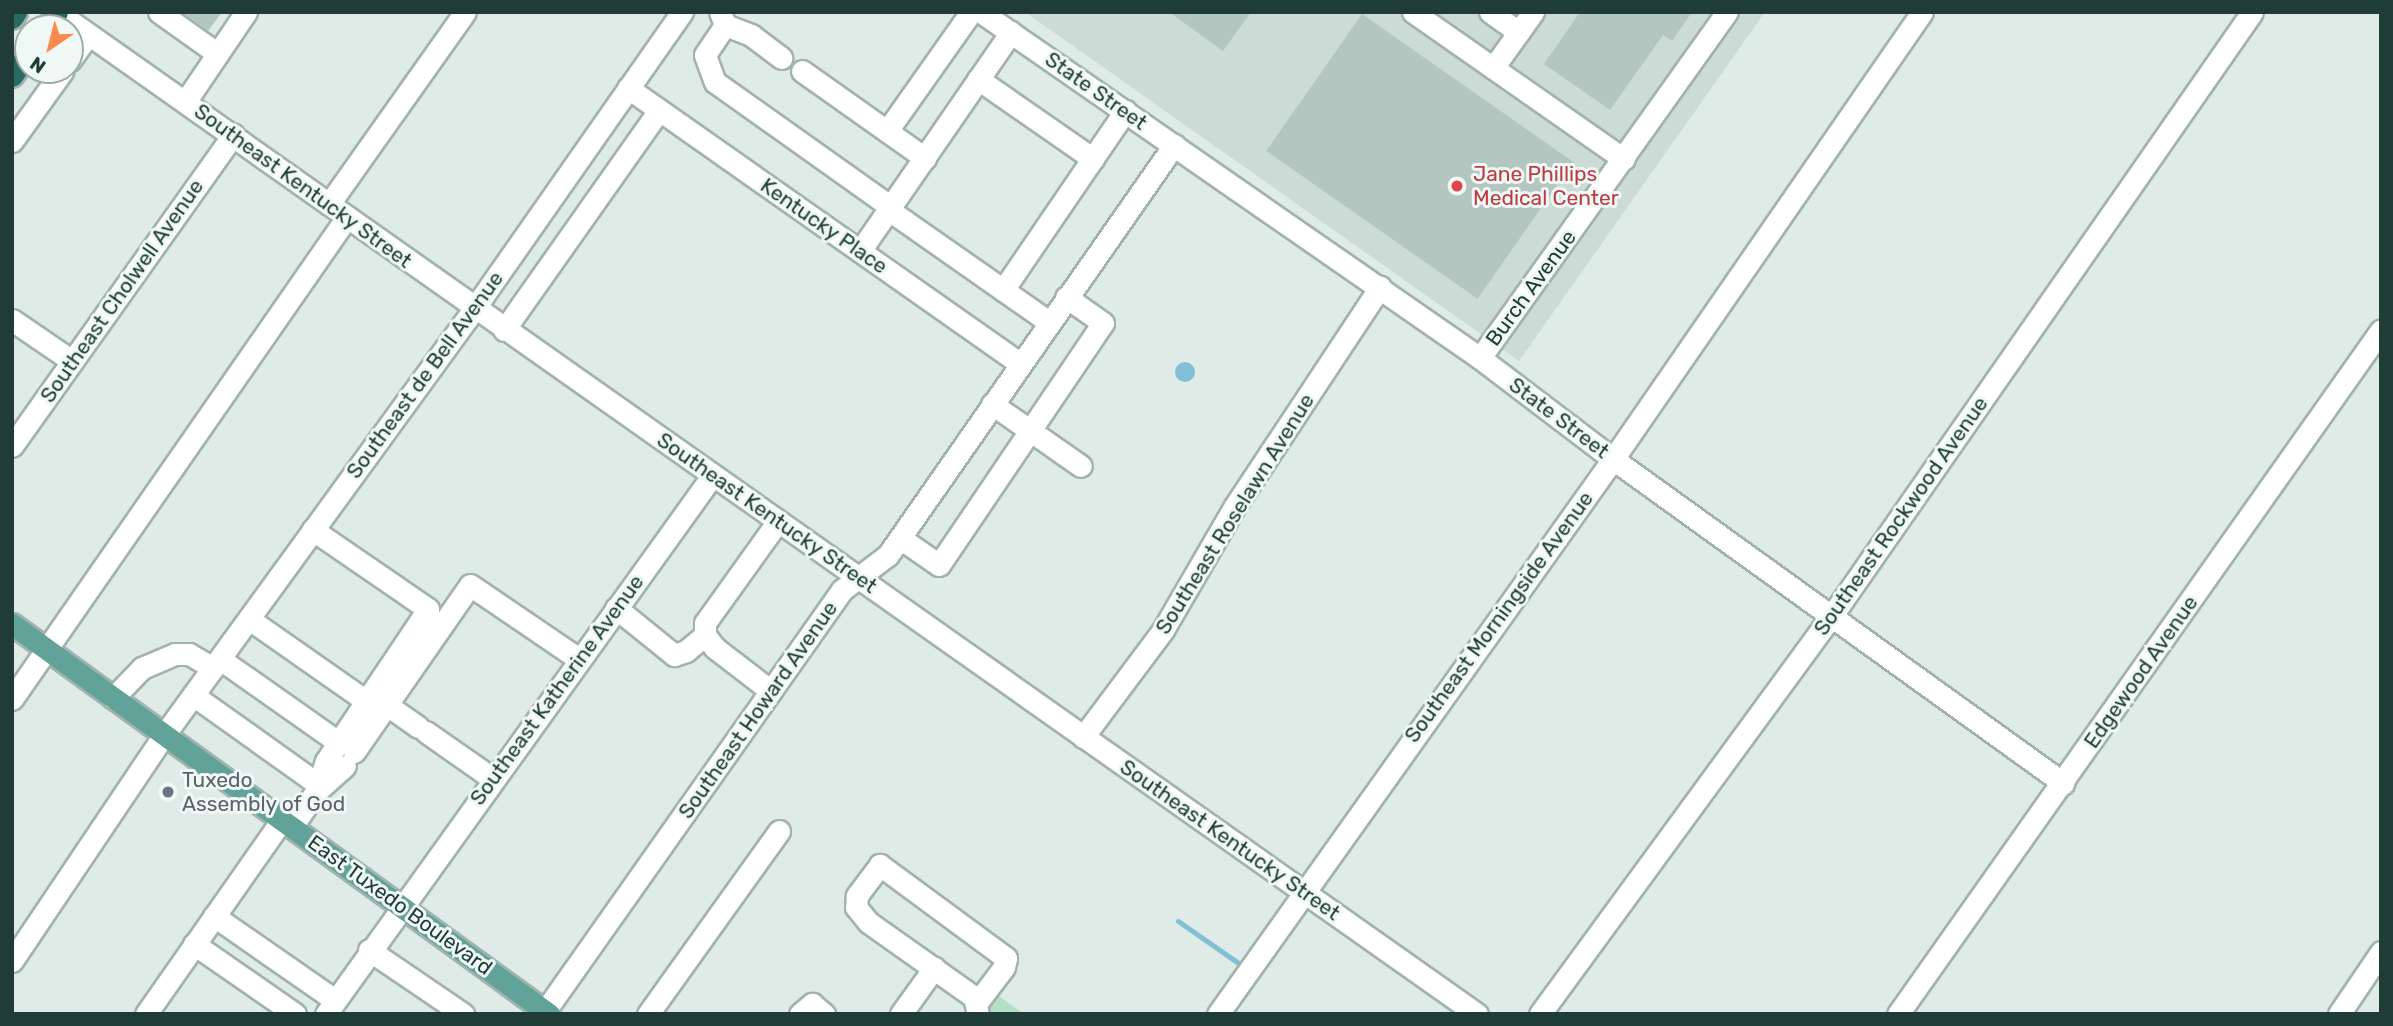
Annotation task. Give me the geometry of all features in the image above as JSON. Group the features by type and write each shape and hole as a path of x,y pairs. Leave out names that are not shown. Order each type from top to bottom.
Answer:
{"highway":[{"path":"12,18 16,12"}],"main road":[{"name":"East Tuxedo Boulevard","path":"12,624 401,903 547,1013"}],"street":[{"name":"Southeast Kentucky Street","path":"57,12 474,309 859,577 1477,1014"},
{"path":"159,12 218,54"},
{"path":"185,102 246,12"},
{"path":"328,204 465,12"},
{"name":"Southeast de Bell Avenue","path":"12,961 164,735 474,309 682,12"},
{"path":"887,131 971,12"},
{"name":"State Street","path":"981,12 1480,358 1612,459 1833,614 2063,783"},
{"path":"1413,12 1624,159"},
{"path":"1490,12 1519,33"},
{"path":"1493,68 1533,12"},
{"name":"Burch Avenue","path":"1480,358 1727,12"},
{"name":"Southeast Morningside Avenue","path":"1218,1014 1612,459 1922,12"},
{"name":"Southeast Rockwood Avenue","path":"1540,1014 1833,614 2252,12"},
{"path":"781,58 723,18 705,55 715,82 1049,322"},
{"path":"860,251 1011,32"},
{"path":"84,40 88,34"},
{"path":"802,71 925,158"},
{"path":"978,79 1093,159"},
{"path":"12,141 53,84"},
{"name":"Kentucky Place","path":"628,88 1019,363"},
{"path":"504,330 659,110"},
{"path":"1003,290 1125,111"},
{"name":"Southeast Cholwell Avenue","path":"12,446 233,135"},
{"name":"Southeast Howard Avenue","path":"547,1013 842,590 888,555 1019,363 1174,145"},
{"path":"12,699 347,217"},
{"name":"Southeast Roselawn Avenue","path":"1083,737 1163,630 1235,506 1380,287"},
{"path":"900,538 939,565 1103,323 1066,297"},
{"path":"12,320 72,361"},
{"name":"Edgewood Avenue","path":"1898,1014 2381,330"},
{"path":"992,404 1082,466"},
{"name":"Southeast Katherine Avenue","path":"331,1007 401,903 712,476"},
{"path":"771,691 715,648 705,635 705,623 778,521"},
{"path":"146,1014 214,916 346,753 377,703 428,609 313,530"},
{"path":"377,703 470,584 579,659"},
{"path":"616,608 674,655 686,652 705,635"},
{"path":"249,619 377,703 422,729 492,778"},
{"path":"114,698 142,668 175,654 189,653 216,664 346,753"},
{"path":"193,695 318,788"},
{"path":"648,1014 779,831"},
{"path":"880,865 1006,958 1004,967 977,1009 934,968 868,922 856,908 857,896 880,865"},
{"path":"214,916 331,1007"},
{"path":"194,944 295,1014"},
{"path":"369,950 463,1014"},
{"path":"2339,1014 2381,952"},
{"path":"901,1014 934,968"},
{"path":"800,1014 812,1004 824,1014"}],"shaded area":[{"name":"Jane Phillips Medical Center","path":"1025,12 1765,12 1519,361"}],"green space":[{"path":"992,991 1024,1014 983,1014"}],"water":[{"path":"1185,362 1192,365 1195,372 1192,379 1185,382 1178,379 1175,372 1178,365"}],"building":[{"path":"182,12 222,12 208,31"},
{"path":"1169,12 1251,12 1223,51"},
{"path":"1580,12 1692,12 1672,41 1663,35 1610,110 1544,64"},
{"path":"1362,14 1573,162 1478,299 1266,151"}],"waterway":[{"path":"1178,921 1237,962"}],"place":[{"name":"Jane Phillips Medical Center","path":"1457,186"},
{"name":"Tuxedo Assembly of God","path":"168,792"}]}
